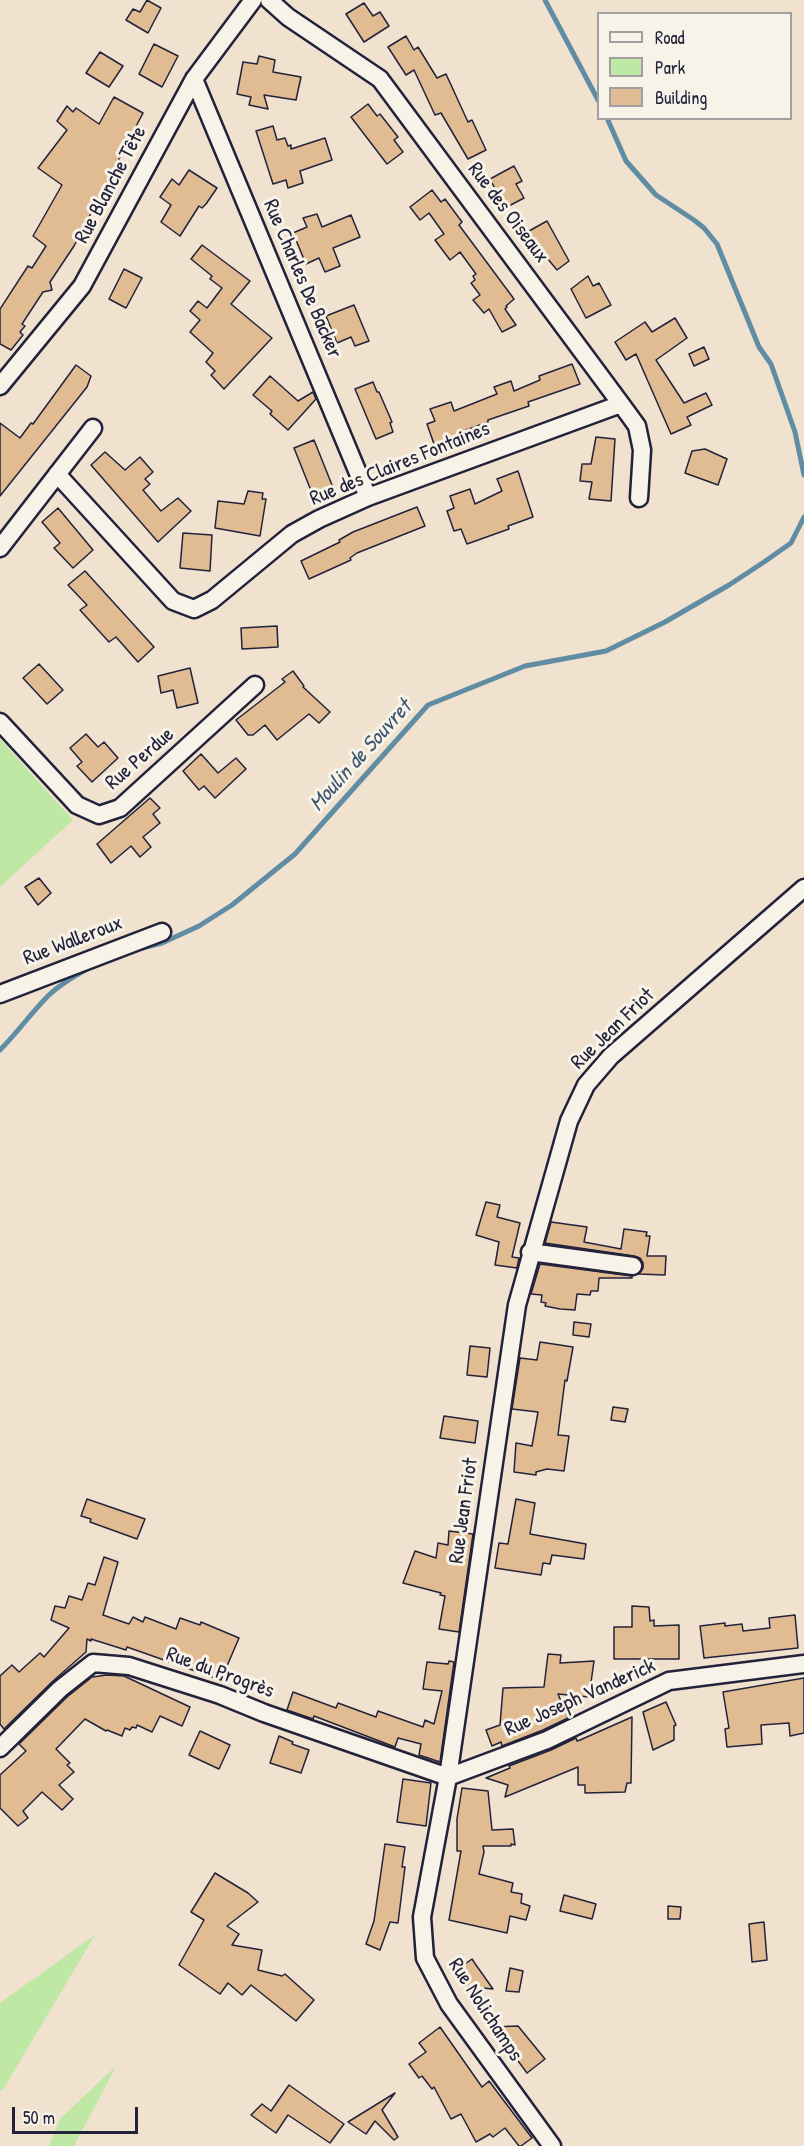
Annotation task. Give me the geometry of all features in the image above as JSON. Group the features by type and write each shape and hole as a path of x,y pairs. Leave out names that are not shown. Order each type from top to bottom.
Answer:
{"street":[{"name":"Rue Blanche Tête","path":"0,386 82,286 194,79 253,0"},
{"name":"Rue des Oiseaux","path":"268,0 288,17 380,80 637,426 642,450 639,498"},
{"name":"Rue Charles De Backer","path":"194,79 368,497"},
{"name":"Rue des Claires Fontaines","path":"57,474 173,601 194,609 212,600 292,534 319,519 368,497 621,404"},
{"path":"0,548 93,428"},
{"name":"Rue Perdue","path":"0,722 77,805 99,815 120,808 255,685"},
{"name":"Rue Jean Friot","path":"448,1777 517,1305 530,1252 569,1121 586,1084 611,1056 804,888"},
{"name":"Rue Walleroux","path":"0,994 162,932"},
{"path":"530,1252 633,1266"},
{"name":"Rue du Progrès","path":"0,1748 60,1689 93,1663 129,1666 220,1695 264,1713 448,1777"},
{"name":"Rue Joseph Vanderick","path":"448,1777 547,1740 669,1681 804,1664"},
{"name":"Rue Nolichamps","path":"448,1777 422,1917 425,1958 449,2004 552,2146"}],"green space":[{"path":"0,739 73,820 0,887"},
{"path":"95,1935 4,2088 0,2092 0,2003"},
{"path":"116,2066 74,2146 49,2146 60,2119"}],"building":[{"path":"147,0 161,8 148,33 126,20 133,9 140,12"},
{"path":"364,3 373,16 380,12 389,26 364,42 346,14"},
{"path":"406,36 414,50 418,47 437,78 446,74 468,122 472,120 486,150 468,159 441,113 435,115 414,70 406,75 388,47"},
{"path":"154,44 178,56 162,87 139,74"},
{"path":"100,52 123,66 109,87 86,73"},
{"path":"259,56 275,60 273,72 301,77 296,100 264,95 268,109 249,105 251,97 237,94 243,62 257,64"},
{"path":"114,97 143,113 74,246 50,282 52,290 43,292 22,324 25,326 20,332 23,335 11,350 0,344 0,309 28,266 32,268 46,246 33,236 62,185 38,168 67,130 57,121 67,106 73,112 76,108 99,124"},
{"path":"368,104 377,116 380,114 398,137 394,140 403,152 387,164 351,117"},
{"path":"273,126 277,140 285,138 288,146 291,145 291,149 325,138 332,160 300,171 303,183 288,188 286,180 273,184 256,131"},
{"path":"514,166 522,181 516,184 524,198 505,208 490,179"},
{"path":"189,170 217,188 202,208 199,206 180,236 161,222 171,205 160,197 172,179 179,185"},
{"path":"432,190 441,202 445,199 462,222 459,225 514,299 505,309 516,325 502,332 489,309 484,313 473,300 480,295 471,283 475,280 473,276 476,274 460,252 450,260 435,240 444,234 429,213 420,220 410,207"},
{"path":"317,214 322,227 351,215 360,237 333,248 340,266 325,272 319,258 306,264 293,233 307,227 303,218"},
{"path":"547,221 569,261 557,270 547,258 544,260 529,231"},
{"path":"202,245 250,281 231,304 272,338 224,389 211,375 215,371 206,362 213,353 190,332 200,320 190,311 198,301 207,308 222,288 210,279 212,276 191,259"},
{"path":"124,269 142,278 126,308 109,299"},
{"path":"588,276 593,286 599,283 611,305 586,318 571,289"},
{"path":"354,305 369,341 355,346 351,337 337,343 326,316"},
{"path":"675,318 687,338 656,360 684,403 706,393 712,405 687,417 691,425 671,434 636,354 626,360 615,342 645,322 652,332"},
{"path":"704,347 709,359 694,366 689,354"},
{"path":"572,364 580,384 528,402 529,406 488,420 488,422 461,432 462,435 434,444 427,424 435,421 430,409 451,402 454,411 497,394 494,387 511,381 514,391 540,380 539,376"},
{"path":"76,365 91,376 87,387 0,496 0,423 20,438"},
{"path":"270,376 298,401 313,392 316,399 288,430 270,414 272,411 253,395"},
{"path":"373,382 392,422 390,423 393,432 376,439 355,389"},
{"path":"596,437 615,439 611,501 589,499 592,482 580,481 582,464 591,464"},
{"path":"314,440 334,490 314,498 294,448"},
{"path":"705,449 727,459 718,485 685,473 692,451"},
{"path":"105,452 125,470 140,457 153,472 145,479 150,484 143,490 161,511 178,498 191,511 158,542 91,465"},
{"path":"518,471 533,517 508,526 509,529 467,544 461,529 454,531 447,511 454,508 450,496 470,489 475,504 502,491 497,479"},
{"path":"248,491 263,493 262,499 266,499 260,536 215,528 218,501 244,504"},
{"path":"417,507 425,526 357,553 350,558 351,560 309,579 301,561 340,542 339,540 353,532"},
{"path":"58,508 93,550 73,568 54,548 60,543 42,522"},
{"path":"183,533 212,535 210,571 180,568"},
{"path":"85,571 154,647 138,662 116,637 109,642 80,610 87,605 68,585"},
{"path":"277,626 278,647 242,649 241,628"},
{"path":"39,664 63,690 47,704 23,678"},
{"path":"190,668 198,703 177,708 173,690 161,693 158,676"},
{"path":"293,671 303,687 330,712 319,723 309,714 277,740 265,725 253,735 248,735 236,720 285,682 282,679"},
{"path":"86,734 98,747 104,742 118,758 92,782 77,766 82,762 70,748"},
{"path":"201,754 218,773 236,758 246,769 215,798 204,786 199,790 183,771"},
{"path":"150,798 160,808 153,814 160,823 143,837 151,847 140,857 131,846 111,863 97,844"},
{"path":"39,878 51,893 38,905 25,887"},
{"path":"486,1202 500,1205 497,1217 520,1223 512,1257 519,1258 517,1268 495,1265 499,1242 476,1235"},
{"path":"551,1222 587,1227 584,1242 621,1249 624,1229 647,1232 646,1236 650,1236 647,1256 666,1256 665,1275 639,1274 643,1263 640,1258 634,1256 545,1243"},
{"path":"540,1264 632,1276 632,1278 599,1278 598,1291 591,1291 590,1295 577,1294 575,1310 560,1309 545,1306 546,1303 541,1302 542,1295 531,1294"},
{"path":"574,1322 591,1324 589,1337 573,1335"},
{"path":"540,1342 573,1347 567,1381 565,1380 558,1435 569,1436 564,1471 547,1469 536,1472 536,1475 514,1472 516,1443 532,1446 538,1412 512,1409 520,1358 537,1360"},
{"path":"470,1346 490,1348 487,1377 467,1375"},
{"path":"613,1407 628,1409 625,1422 611,1420"},
{"path":"444,1416 478,1421 475,1443 440,1438"},
{"path":"87,1499 145,1519 137,1539 90,1522 91,1519 81,1516"},
{"path":"516,1499 535,1503 530,1534 586,1544 584,1559 552,1555 550,1564 543,1563 541,1575 495,1568 499,1543 508,1544"},
{"path":"449,1531 473,1534 459,1632 439,1629 445,1596 403,1583 415,1551 436,1558 438,1543 448,1545"},
{"path":"104,1557 118,1562 103,1615 129,1624 133,1617 143,1622 145,1617 176,1629 180,1618 200,1625 201,1622 239,1638 221,1680 127,1647 126,1650 87,1639 86,1652 4,1729 0,1724 0,1676 12,1665 19,1672 40,1653 44,1657 69,1628 51,1620 55,1606 65,1608 69,1596 82,1600 88,1583 95,1585"},
{"path":"632,1606 649,1607 650,1621 654,1620 654,1626 679,1625 679,1659 614,1659 614,1627 632,1627"},
{"path":"795,1615 798,1648 704,1658 700,1626 725,1623 725,1626 742,1624 743,1631 770,1628 769,1618"},
{"path":"548,1654 561,1655 560,1663 594,1661 589,1697 558,1694 568,1718 502,1746 501,1742 492,1746 486,1730 500,1725 503,1688 544,1687"},
{"path":"449,1661 454,1662 440,1762 419,1755 421,1744 398,1738 395,1747 314,1716 313,1719 287,1710 293,1692 336,1708 338,1703 376,1717 378,1711 423,1727 425,1720 434,1724 442,1691 423,1689 427,1662 448,1664"},
{"path":"124,1676 190,1707 182,1726 160,1716 152,1732 137,1725 136,1728 132,1727 130,1730 125,1728 122,1736 106,1731 85,1719 56,1749 70,1763 67,1765 74,1772 59,1785 73,1799 62,1810 42,1792 23,1811 28,1818 18,1826 0,1808 0,1775 26,1751 19,1744 67,1697 92,1677"},
{"path":"804,1678 804,1733 790,1736 789,1723 761,1725 762,1744 727,1747 725,1729 729,1728 723,1692"},
{"path":"666,1702 676,1725 674,1726 674,1740 653,1750 643,1712"},
{"path":"632,1717 631,1783 627,1783 625,1792 585,1793 585,1785 578,1785 578,1767 505,1797 508,1785 486,1778 576,1738 577,1741 580,1740"},
{"path":"200,1731 230,1745 219,1769 189,1755"},
{"path":"279,1736 309,1750 301,1773 270,1763"},
{"path":"403,1779 431,1783 426,1826 397,1822"},
{"path":"462,1788 488,1791 492,1830 513,1829 515,1845 483,1846 484,1852 479,1874 513,1883 511,1892 522,1894 521,1903 530,1906 526,1920 510,1916 507,1933 449,1920 461,1851 457,1851 457,1819"},
{"path":"385,1844 405,1847 402,1867 405,1867 398,1923 390,1922 380,1950 366,1944 374,1921"},
{"path":"215,1873 248,1893 258,1902 227,1926 239,1934 232,1945 262,1950 258,1970 282,1976 285,1974 314,2000 296,2021 251,1985 242,1995 228,1983 220,1994 179,1965 204,1920 191,1912"},
{"path":"564,1895 596,1904 592,1919 560,1911"},
{"path":"668,1906 681,1907 680,1919 668,1919"},
{"path":"764,1922 767,1960 752,1962 749,1924"},
{"path":"472,1959 493,1989 463,1986 451,1968 463,1961 465,1964"},
{"path":"510,1968 523,1971 519,1992 506,1991"},
{"path":"518,2026 545,2059 527,2073 493,2027"},
{"path":"440,2027 482,2087 489,2081 532,2138 519,2146 505,2128 493,2137 490,2134 476,2142 461,2114 451,2119 434,2087 432,2089 422,2076 419,2078 409,2064 426,2052 419,2043"},
{"path":"289,2085 344,2124 330,2143 288,2115 276,2133 251,2115 262,2104 271,2111"},
{"path":"395,2093 382,2110 398,2137 394,2140 375,2121 366,2134 348,2122"}],"waterway":[{"name":"Moulin de Souvret","path":"545,0 597,98"},
{"name":"Moulin de Souvret","path":"608,120 626,161 656,195 704,228 717,244 759,347 771,364 795,432 804,475"},
{"name":"Moulin de Souvret","path":"142,948 162,943 199,926 232,905 295,854 428,705 525,666 606,651 665,622 729,585 791,543 804,517"},
{"name":"Moulin de Souvret","path":"0,1050 52,992 91,967"}]}
